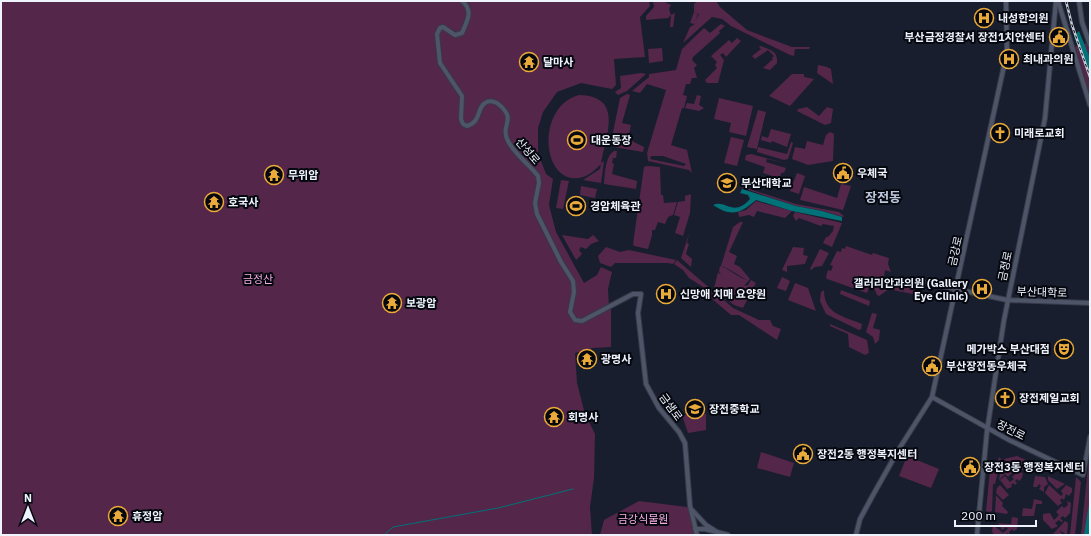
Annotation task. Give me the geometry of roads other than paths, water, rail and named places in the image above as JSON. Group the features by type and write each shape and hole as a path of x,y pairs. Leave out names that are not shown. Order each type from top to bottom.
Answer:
{"main road":[{"name":"산성로","path":"462,1 468,7 470,13 461,34 455,35 443,27 437,32 440,64 462,96 461,120 464,126 468,126 476,121 484,104 487,102 495,102 507,112 508,119 506,136 509,143 538,176 539,185 535,203 537,214 561,262 572,278 574,292 570,310 571,315 575,320 582,321 633,294 641,294"},
{"name":"금강로","path":"856,535 860,519 873,495 932,397 1007,52 1006,1"},
{"path":"1057,1 1090,105"},
{"name":"금정로","path":"977,535 987,428 1007,300 1045,118 1057,1"},
{"path":"1079,1 1082,22 1090,44"},
{"name":"부산대학로","path":"923,282 1007,300 1090,303"},
{"name":"금샘로","path":"641,294 638,313 646,384 659,408 679,432 685,444 691,510 697,535"},
{"name":"장전로","path":"932,397 987,428 1083,475 1088,458"},
{"path":"1088,458 1090,437"},
{"path":"691,510 706,525 717,532"},
{"path":"696,529 728,535"}],"waterway":[{"path":"384,535 393,527 498,508 573,489"}],"railway":[{"path":"1066,1 1072,25 1090,77"}],"place":[{"name":"내성한의원","path":"984,18"},
{"name":"부산금정경찰서 장전1치안센터","path":"1059,37"},
{"name":"최내과의원","path":"1009,59"},
{"name":"달마사","path":"529,62"},
{"name":"미래로교회","path":"1000,133"},
{"name":"대운동장","path":"577,140"},
{"name":"우체국","path":"843,173"},
{"name":"무위암","path":"274,175"},
{"name":"부산대학교","path":"727,183"},
{"name":"호국사","path":"214,202"},
{"name":"경암체육관","path":"576,206"},
{"name":"갤러리안과의원 (Gallery Eye Clinic)","path":"982,289"},
{"name":"신망애 치매 요양원","path":"666,294"},
{"name":"보광암","path":"392,303"},
{"name":"메가박스 부산대점","path":"1064,349"},
{"name":"광명사","path":"587,359"},
{"name":"부산장전동우체국","path":"932,366"},
{"name":"장전제일교회","path":"1005,398"},
{"name":"장전중학교","path":"695,409"},
{"name":"회명사","path":"554,417"},
{"name":"장전2동 행정복지센터","path":"803,454"},
{"name":"장전3동 행정복지센터","path":"970,467"},
{"name":"휴정암","path":"118,516"}],"district":[{"name":"장전동","path":"883,197"}],"park label":[{"name":"금정산","path":"258,279"},
{"name":"금강식물원","path":"643,519"}]}
